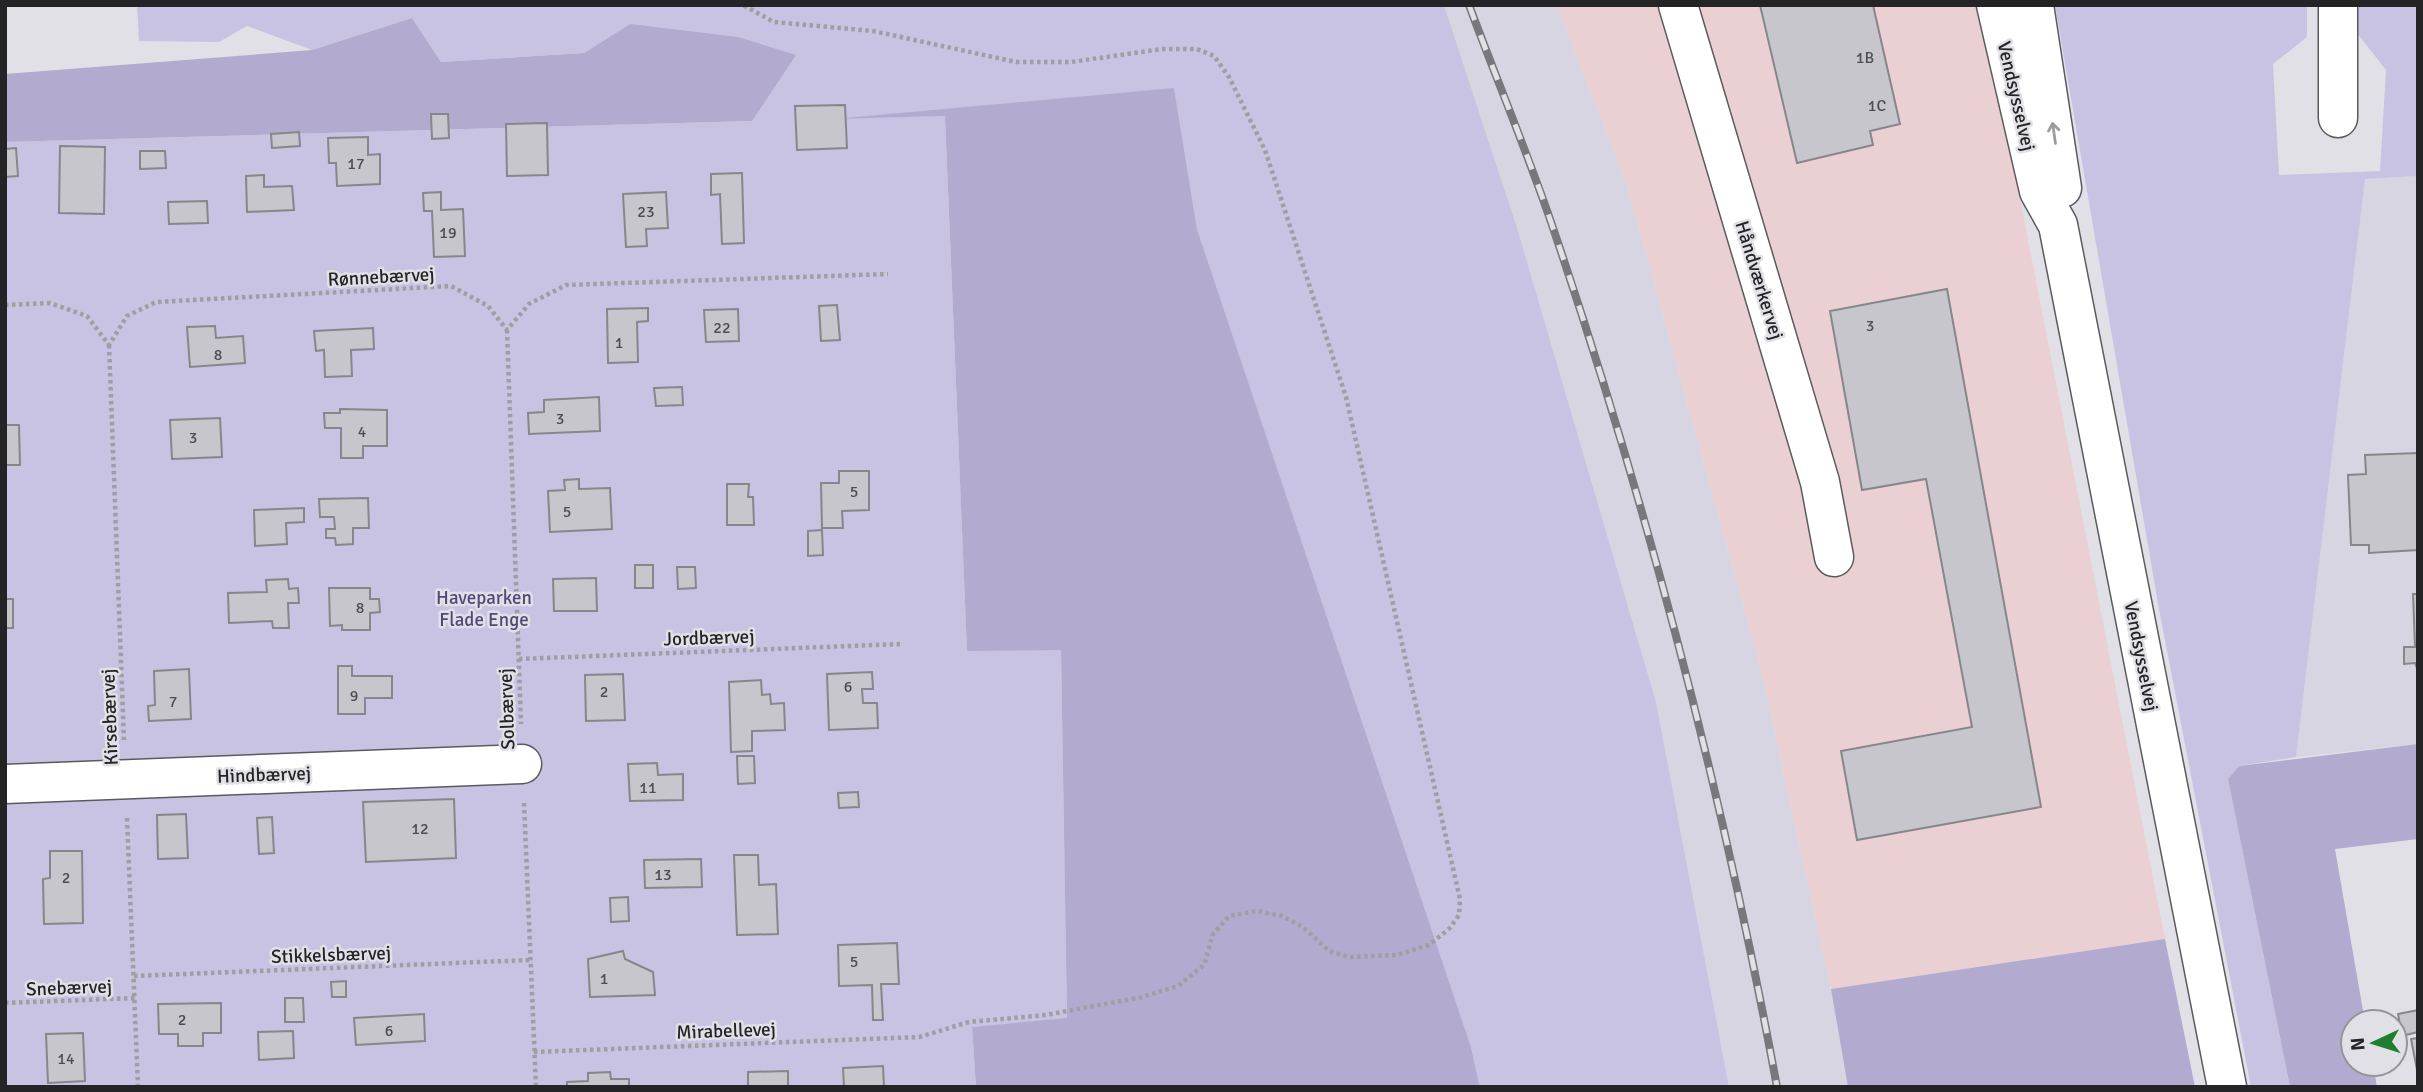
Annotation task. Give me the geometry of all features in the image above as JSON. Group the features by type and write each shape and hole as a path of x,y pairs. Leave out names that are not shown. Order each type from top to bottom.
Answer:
{"street":[{"name":"Håndværkervej","path":"1678,5 1820,482 1834,556"},
{"name":"Vendsysselvej","path":"1996,5 2039,191 2058,225"},
{"name":"Vendsysselvej","path":"2034,5 2062,191 2058,225 2227,1087"},
{"path":"2337,118 2338,5"},
{"name":"Hindbærvej","path":"5,784 522,764"}],"path":[{"name":"Mirabellevej","path":"534,1052 919,1037 969,1022 1046,1015 1142,997 1178,986 1203,965 1213,934 1229,916 1257,911 1282,915 1303,927 1329,951 1349,957 1397,955 1429,945 1450,928 1459,915 1460,899 1346,397 1265,150 1229,77 1214,56 1197,49 1163,49 1071,62 1016,62 873,31 774,22 743,5"},
{"path":"508,330 529,304 566,285 888,274"},
{"name":"Rønnebærvej","path":"109,345 127,316 156,302 451,286 488,306 508,330"},
{"path":"5,305 50,303 87,316 109,345"},
{"name":"Solbærvej","path":"508,330 536,1087"},
{"name":"Kirsebærvej","path":"109,345 138,1087"},
{"name":"Jordbærvej","path":"519,659 900,644"},
{"name":"Stikkelsbærvej","path":"134,976 530,960"},
{"name":"Snebærvej","path":"5,1003 135,998"}],"shaded area":[{"path":"1444,5 1557,5 1627,185 1762,673 1831,989 1848,1087 1729,1087 1656,702 1518,231"},
{"path":"1557,5 1982,5 2165,939 1831,989 1762,673 1627,185"},
{"path":"412,18 441,62 584,53 630,24 738,37 796,55 752,121 5,142 5,74 312,50"},
{"path":"1174,88 1197,229 1471,1047 1480,1087 976,1087 972,1027 1067,1018 1061,650 967,651 945,116 834,119"},
{"path":"2418,176 2418,744 2296,757 2365,179"},
{"path":"2418,744 2418,839 2335,849 2363,1008 2339,1008 2339,1078 2375,1078 2377,1087 2290,1087 2228,779 2239,766"},
{"path":"2165,939 2195,1087 1848,1087 1831,989"}],"green space":[{"name":"Haveparken Flade Enge","path":"137,5 1444,5 1518,231 1656,702 1729,1087 1480,1087 1471,1047 1197,229 1174,89 851,118 945,116 967,650 1061,650 1067,1019 972,1027 976,1087 5,1087 5,142 752,121 630,24 584,53 441,62 412,18 312,50 247,26 219,42 139,41"},
{"path":"2055,5 2307,5 2307,37 2273,64 2279,175 2380,171 2386,70 2357,33 2358,5 2418,5 2418,176 2365,179 2296,757 2239,766 2228,779 2290,1087 2251,1087 2159,609"}],"building":[{"path":"1760,5 1873,5 1900,124 1870,131 1873,145 1797,163"},
{"path":"845,105 847,148 797,150 795,106"},
{"path":"431,114 448,114 449,138 432,139"},
{"path":"547,123 548,175 507,176 506,124"},
{"path":"299,132 300,146 272,148 271,134"},
{"path":"368,137 368,155 380,154 380,184 337,186 336,163 329,163 328,138"},
{"path":"60,146 105,147 104,214 59,213"},
{"path":"16,148 18,176 5,177 5,149"},
{"path":"140,151 165,151 166,168 140,169"},
{"path":"742,173 744,243 722,244 720,194 711,195 711,174"},
{"path":"264,175 264,187 292,186 294,210 247,212 246,176"},
{"path":"441,192 441,210 463,209 465,256 434,257 432,211 424,211 423,193"},
{"path":"666,192 668,228 646,229 647,246 626,247 623,194"},
{"path":"207,201 208,223 169,224 168,202"},
{"path":"1947,289 2041,807 1857,840 1841,751 1972,727 1926,479 1862,490 1830,311"},
{"path":"837,305 840,340 821,341 819,306"},
{"path":"648,308 648,321 637,322 638,362 608,363 607,309"},
{"path":"738,309 739,341 706,342 704,310"},
{"path":"215,326 216,338 243,336 245,363 190,367 187,327"},
{"path":"373,328 374,349 351,350 352,376 325,377 324,350 316,351 314,331"},
{"path":"682,387 683,405 656,406 654,388"},
{"path":"599,397 600,431 529,434 528,413 544,412 544,400"},
{"path":"340,409 387,410 387,446 363,446 363,458 341,458 341,428 325,428 324,413 340,413"},
{"path":"220,418 222,457 172,459 170,420"},
{"path":"5,425 19,425 20,465 5,465"},
{"path":"2418,453 2418,550 2369,553 2369,545 2351,545 2348,475 2366,474 2365,455"},
{"path":"839,471 869,471 869,510 842,511 843,528 822,528 821,483 839,483"},
{"path":"579,479 579,489 610,488 612,529 550,532 548,491 565,490 564,480"},
{"path":"727,484 749,484 748,497 753,497 754,525 727,525"},
{"path":"368,498 369,528 353,528 353,544 336,545 335,538 326,538 326,529 335,529 334,517 320,517 319,499"},
{"path":"304,508 304,522 286,523 287,544 255,546 254,510"},
{"path":"822,530 823,555 808,556 808,531"},
{"path":"635,565 653,565 653,588 635,588"},
{"path":"677,567 695,567 696,588 678,589"},
{"path":"596,578 597,611 554,611 553,579"},
{"path":"288,579 289,589 298,588 299,603 288,603 289,628 273,628 272,621 229,623 228,593 267,592 266,580"},
{"path":"329,588 370,588 370,599 379,599 380,612 370,613 370,630 342,630 342,625 330,626"},
{"path":"2413,594 2418,594 2418,671 2415,663 2404,664 2404,647 2415,647"},
{"path":"5,599 13,599 13,628 5,628"},
{"path":"338,666 352,666 352,676 392,676 392,698 365,698 365,714 338,714"},
{"path":"189,669 191,719 149,721 148,706 155,705 154,671"},
{"path":"872,672 873,689 862,689 863,703 877,703 878,728 829,730 827,674"},
{"path":"623,674 625,720 586,721 585,675"},
{"path":"761,680 762,695 770,694 771,704 784,703 785,730 752,731 752,751 731,752 729,682"},
{"path":"737,756 754,756 755,783 738,784"},
{"path":"657,763 658,775 683,774 683,800 630,801 628,764"},
{"path":"858,792 859,807 839,808 838,793"},
{"path":"454,799 456,858 366,862 363,802"},
{"path":"186,814 188,858 158,859 157,815"},
{"path":"272,817 274,853 259,854 257,818"},
{"path":"50,851 82,851 83,923 44,924 43,879 50,878"},
{"path":"734,855 758,855 759,885 776,884 778,934 737,935"},
{"path":"701,859 702,887 645,888 644,860"},
{"path":"628,897 629,921 611,922 610,898"},
{"path":"897,943 899,984 881,984 883,1020 873,1020 872,985 839,986 838,945"},
{"path":"623,951 625,959 653,972 655,995 590,997 588,959"},
{"path":"346,981 346,997 332,997 331,982"},
{"path":"285,998 303,998 304,1022 285,1022"},
{"path":"221,1003 221,1033 203,1033 203,1046 178,1046 178,1034 159,1034 158,1004"},
{"path":"2418,1010 2418,1032 2409,1034 2409,1012"},
{"path":"424,1014 425,1041 356,1045 354,1018"},
{"path":"293,1031 294,1058 259,1060 258,1032"},
{"path":"83,1033 85,1081 48,1083 46,1034"},
{"path":"2418,1038 2418,1075 2411,1039"},
{"path":"883,1066 884,1087 844,1087 843,1068"},
{"path":"788,1071 788,1087 748,1087 748,1072"},
{"path":"610,1072 611,1079 629,1079 629,1087 567,1087 567,1082 588,1081 588,1073"}],"railway":[{"path":"1469,5 1551,222 1586,328 1650,542 1707,759 1756,977 1777,1087"}]}
